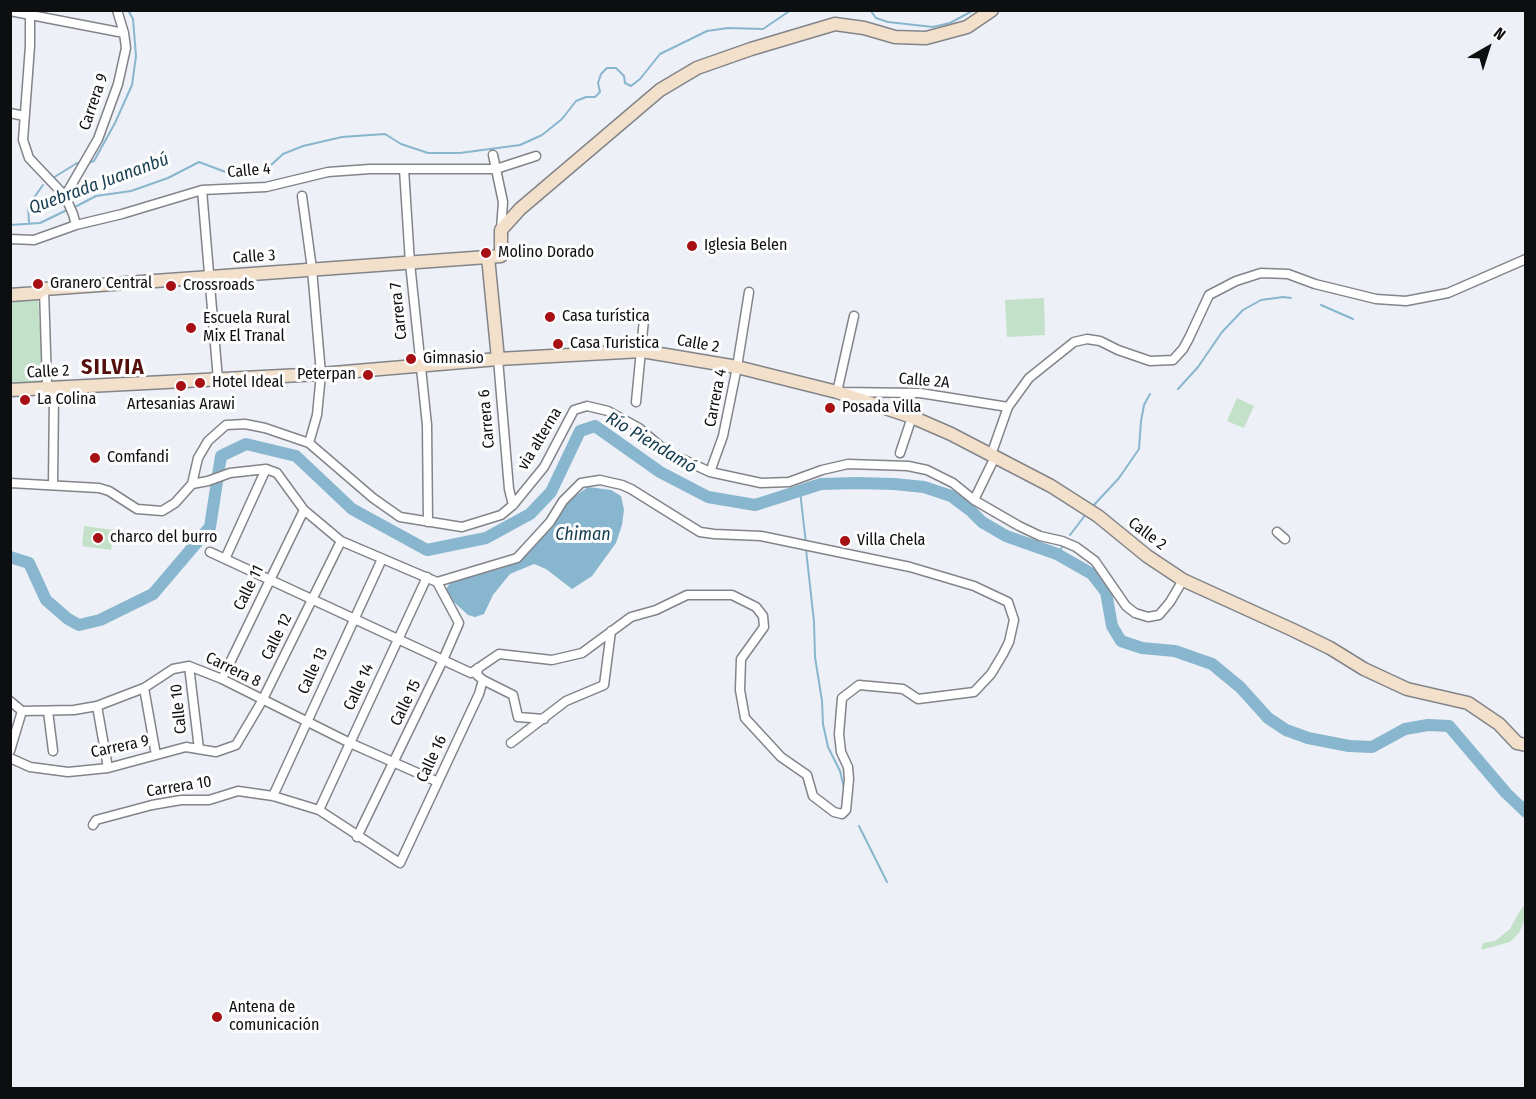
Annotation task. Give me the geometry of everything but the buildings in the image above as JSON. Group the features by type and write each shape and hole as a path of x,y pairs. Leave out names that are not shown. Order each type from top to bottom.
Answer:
{"main road":[{"path":"501,230 520,209 660,90 697,68 835,24 864,28 895,37 926,38 967,27 992,10"},
{"name":"Calle 3","path":"10,295 38,293 44,289 488,258 501,256 501,230"},
{"name":"Carrera 6","path":"488,258 498,358"},
{"name":"Calle 2","path":"10,390 321,374 498,358 642,351 737,368 837,392 912,417 951,434 1060,491 1098,516 1147,556 1183,579 1330,648 1364,669 1407,689 1468,703 1499,724 1517,743 1526,745"}],"street":[{"name":"Carrera 9","path":"67,199 98,139 118,84 126,48 117,10"},
{"path":"10,11 124,33"},
{"path":"29,13 30,46 23,140 29,158 67,199 76,225"},
{"path":"10,113 24,116"},
{"path":"493,154 503,202 501,230"},
{"name":"Calle 4","path":"10,239 34,240 76,225 202,190 266,187 328,172 496,169 536,156"},
{"name":"Carrera 7","path":"404,169 410,263 427,425 428,522"},
{"path":"202,190 218,380"},
{"path":"302,196 312,269 321,374 317,415 309,442"},
{"path":"503,202 510,209 520,209"},
{"path":"974,500 993,456 1008,406 1029,378 1074,342 1086,339 1101,341 1118,350 1150,361 1173,360 1183,349 1209,295 1236,281 1261,273 1288,274 1315,284 1376,299 1406,301 1448,293 1526,259"},
{"path":"44,289 47,384 54,395 53,484"},
{"name":"Carrera 4","path":"710,472 723,436 749,292"},
{"path":"837,392 854,316"},
{"path":"636,402 644,319"},
{"name":"Carrera 6","path":"498,358 513,505"},
{"name":"Calle 2A","path":"837,392 920,393 1008,406"},
{"name":"via alterna","path":"192,484 203,449 212,436 226,425 245,424 309,442 373,498 400,517 462,527 501,515 513,505 544,467 574,410 587,406 608,411 639,428 667,452 710,472 761,483 789,482 822,470 849,464 908,466 927,470 953,483 974,500 1019,526 1040,536 1062,540 1076,547 1095,561 1126,606 1135,613 1148,617 1159,615 1170,602 1183,579"},
{"path":"900,453 912,417"},
{"path":"10,483 99,488 109,491 137,509 162,511 175,503 192,484 230,473 266,469 278,474 304,510 341,541 437,582 517,558 550,522 563,501 581,483 600,480 631,489 700,532 761,536 910,567 974,586 1008,602 1014,620 1009,642 1003,654 991,674 974,692 918,699 903,689 859,685 842,698 839,734 841,752 848,767 849,779 846,810 842,814 834,812 813,796 807,775 781,757 745,718 740,690 741,660 764,627 763,616 756,607 732,595 687,595 656,610 631,617 582,652 552,660 500,654 474,670"},
{"path":"225,559 266,469"},
{"name":"Calle 11","path":"222,679 304,510"},
{"path":"1278,532 1285,539"},
{"name":"Calle 12","path":"236,745 262,701 341,541"},
{"path":"210,552 443,660 474,670 483,680 513,694 518,717 543,719"},
{"name":"Calle 13","path":"273,796 382,559"},
{"name":"Calle 14","path":"319,810 427,577"},
{"name":"Calle 15","path":"357,837 443,660 459,622 437,582"},
{"path":"511,743 566,701 604,685 611,631"},
{"name":"Carrera 8","path":"22,711 74,710 97,706 144,688 173,669 189,666 222,679 350,743 438,782"},
{"name":"Calle 10","path":"189,666 199,749"},
{"name":"Calle 16","path":"400,863 479,694 483,680"},
{"path":"144,688 156,755"},
{"path":"10,701 22,711 10,751"},
{"path":"97,706 108,768"},
{"path":"48,711 53,750"},
{"name":"Carrera 9","path":"10,758 30,767 68,772 108,768 186,747 216,752 236,745"},
{"name":"Carrera 10","path":"93,825 96,820 181,800 209,800 238,791 273,796 319,810 400,863"}],"green space":[{"path":"1044,298 1045,335 1007,337 1005,300"},
{"path":"38,299 44,383 11,385 11,301"},
{"path":"1237,398 1254,406 1244,428 1227,421"},
{"name":"charco del burro","path":"84,526 113,530 111,550 82,546"},
{"path":"1525,904 1525,919 1519,933 1510,942 1481,950 1483,943 1495,941 1510,929"}],"water":[{"name":"Chiman","path":"588,487 611,490 621,496 624,510 616,543 592,576 572,589 546,569 534,564 510,574 493,595 484,614 475,617 468,615 454,602 446,589 451,582 520,561 538,543 567,502"}],"waterway":[{"path":"88,163 94,161 132,85 136,56 133,19 128,10"},
{"name":"Quebrada Juananbú","path":"73,208 96,196 131,191 168,178 199,162 231,174 254,173 270,166 283,154 303,146 342,137 385,134 401,144 428,153 460,153 520,145 542,135 562,119 576,101 586,97 595,97 600,92 598,83 601,74 607,68 616,68 624,76 625,83 631,86 640,79 660,54 707,31 728,28 763,29 791,10"},
{"name":"Quebrada Juananbú","path":"870,10 876,18 888,22 933,27 950,23 974,10"},
{"path":"53,178 77,163 82,163"},
{"path":"29,222 28,206 43,185"},
{"name":"Quebrada Juananbú","path":"10,225 40,223 67,210"},
{"path":"1178,389 1198,367 1222,332 1243,310 1261,300 1291,298"},
{"path":"1321,305 1353,319"},
{"path":"1093,506 1119,478 1139,449 1144,405 1150,394"},
{"name":"Río Piendamó","path":"10,557 29,563 46,600 68,619 79,625 100,620 153,594 210,527 221,456 246,444 296,456 352,509 427,550 486,538 530,514 551,492 580,431 595,426 660,472 708,497 755,505 821,484 857,483 924,487 951,496 982,522 1006,536 1057,554 1092,574 1106,592 1112,626 1121,641 1142,648 1175,651 1212,664 1240,687 1268,718 1286,730 1308,738 1349,746 1372,747 1405,729 1428,725 1449,726 1506,793 1526,812"},
{"path":"800,491 806,544"},
{"path":"1070,535 1086,514"},
{"path":"1057,554 1064,544"},
{"path":"806,549 823,724 828,747 840,771 844,788"},
{"path":"859,826 887,882"}],"place":[{"name":"Iglesia Belen","path":"692,246"},
{"name":"Molino Dorado","path":"486,253"},
{"name":"Granero Central","path":"38,284"},
{"name":"Crossroads","path":"171,286"},
{"name":"Casa turística","path":"550,317"},
{"name":"Escuela Rural Mix El Tranal","path":"191,328"},
{"name":"Casa Turistica","path":"558,344"},
{"name":"Gimnasio","path":"411,359"},
{"name":"Peterpan","path":"368,375"},
{"name":"Hotel Ideal","path":"200,383"},
{"name":"Artesanias Arawi","path":"181,386"},
{"name":"La Colina","path":"25,400"},
{"name":"Posada Villa","path":"830,408"},
{"name":"Comfandi","path":"95,458"},
{"name":"charco del burro","path":"98,538"},
{"name":"Villa Chela","path":"845,541"},
{"name":"Antena de comunicación","path":"217,1017"}],"district":[{"name":"SILVIA","path":"113,368"}]}
